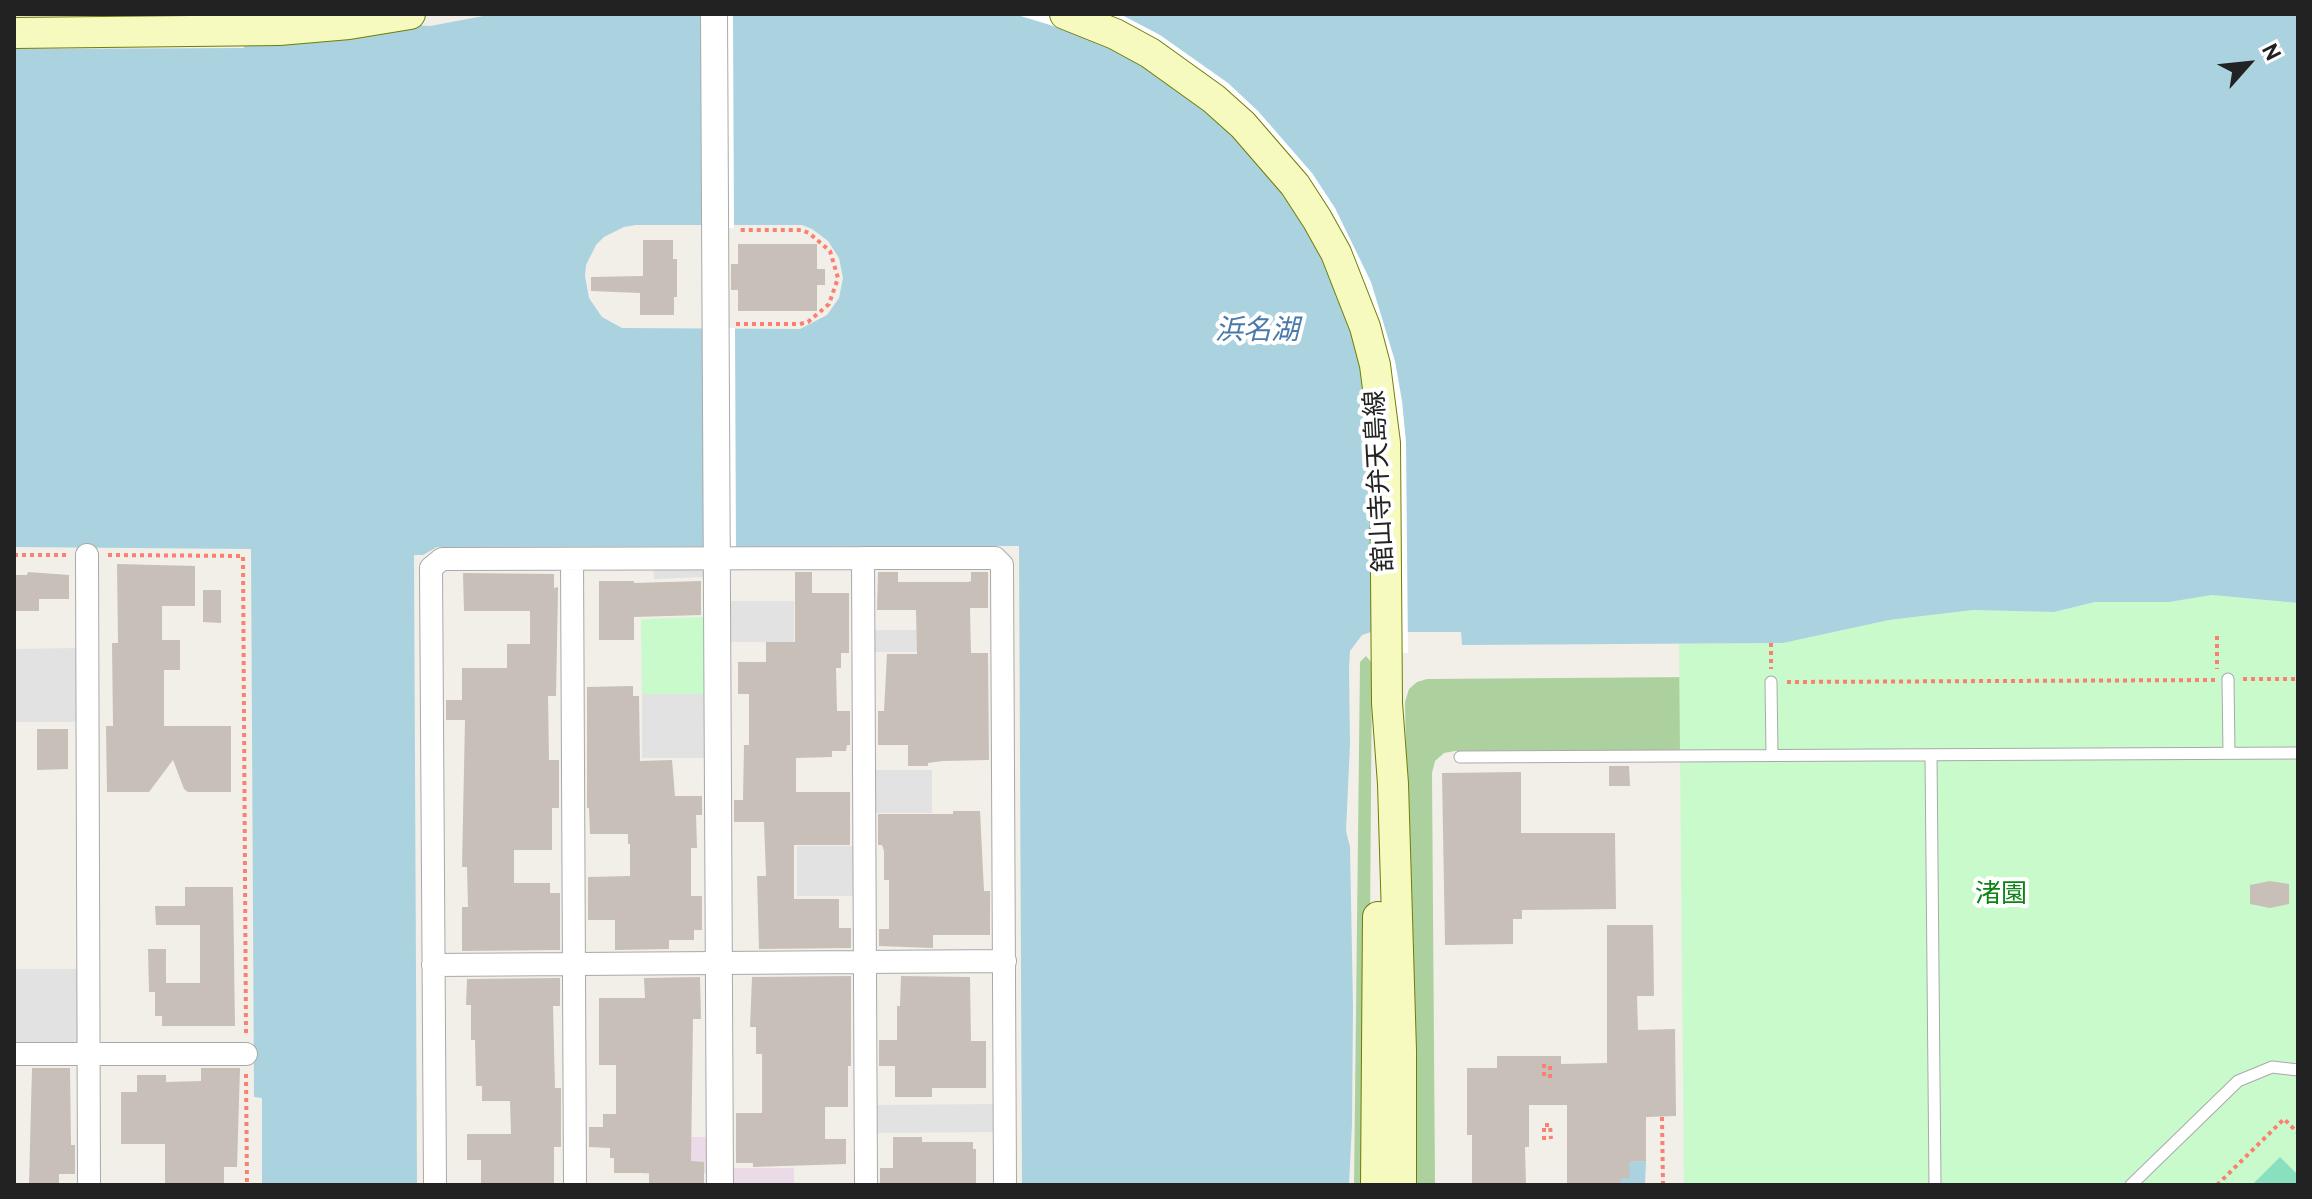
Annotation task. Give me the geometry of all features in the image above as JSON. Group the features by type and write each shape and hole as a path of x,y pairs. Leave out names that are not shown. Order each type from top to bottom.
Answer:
{"main road":[{"path":"14,33 243,32 349,24 410,14"},
{"name":"舘山寺弁天島線","path":"1065,14 1115,34 1150,53 1214,99 1243,125 1295,185 1336,253 1365,327 1381,404 1385,443 1387,703 1394,799 1401,1051 1401,1185"},
{"name":"舘山寺弁天島線","path":"1376,1185 1375,1051 1381,784 1387,703"}],"street":[{"path":"714,14 723,326 717,555 720,1185"},
{"path":"87,555 89,1185"},
{"path":"435,1185 431,568 442,559 717,555 995,558 1002,565 1005,1185"},
{"path":"863,558 866,1185"},
{"path":"572,559 575,1185"},
{"path":"433,965 1005,961"},
{"path":"14,1054 246,1054"}],"lane":[{"path":"2228,679 2229,753"},
{"path":"1771,682 1772,755"},
{"path":"1460,757 2298,753"},
{"path":"1931,755 1935,1185"},
{"path":"2131,1185 2238,1081 2272,1067 2298,1070"}],"path":[{"path":"722,229 801,230 809,233 830,251 838,278 829,304 808,322 723,326"},
{"path":"14,555 243,556 247,1185"},
{"path":"2217,636 2217,652"},
{"path":"1771,643 1771,659"},
{"path":"1771,682 2298,679"},
{"path":"1547,1063 1547,1078"},
{"path":"1662,1117 1663,1185"},
{"path":"2217,1185 2284,1119 2298,1133"},
{"path":"1544,1140 1544,1125 1550,1125 1551,1139"}],"shaded area":[{"path":"653,563 704,563 704,577 654,579"},
{"path":"730,601 794,601 794,642 730,642"},
{"path":"870,630 931,630 931,652 870,652"},
{"path":"79,648 79,722 14,722 14,649"},
{"path":"642,694 705,694 705,758 642,758"},
{"path":"870,770 932,770 932,813 871,813"},
{"path":"797,846 858,846 858,896 797,896"},
{"path":"14,969 80,969 81,1048 14,1048"},
{"path":"999,1104 999,1132 874,1133 874,1105"},
{"path":"643,1137 707,1137 708,1173 643,1174"},
{"path":"733,1168 794,1168 794,1185 733,1185"}],"green space":[{"name":"渚園","path":"2212,595 2298,603 2298,1185 1684,1185 1679,644 1783,643 1889,620 1973,610 2054,612 2095,602 2169,602"},
{"path":"704,617 705,694 642,694 641,619"},
{"path":"1366,656 1372,663 1368,1185 1354,1185 1360,662"},
{"path":"1695,677 2298,747 1444,753 1435,761 1432,773 1435,1185 1413,1185 1405,702 1409,689 1427,679"},
{"path":"2280,1157 2298,1175 2298,1185 2252,1185"}],"water":[{"name":"浜名湖","path":"243,14 430,26 494,14 2298,14 2298,603 2212,595 2169,602 2095,602 2054,612 1973,610 1889,620 1783,643 1462,645 1461,632 1371,632 1362,635 1350,651 1349,668 1346,831 1350,847 1353,1007 1349,1185 1022,1185 1019,546 437,547 423,555 414,555 417,1185 262,1185 262,1098 254,1097 251,549 14,547 14,49 244,48","holes":["802,225 828,241 839,258 843,278 839,298 827,315 800,329 622,328 602,317 589,298 586,265 596,245 604,237 624,227"]},
{"path":"1646,1161 1645,1185 1621,1185 1621,1178 1629,1177 1629,1162"}],"pier":[{"path":"703,14 733,14 734,228 704,228"},
{"path":"1014,14 1120,14 1160,35 1228,83 1258,111 1312,173 1335,208 1371,282 1395,361 1402,401 1406,442 1408,653 1372,653 1371,444 1361,368 1351,331 1323,260 1304,226 1283,194 1233,136 1205,110 1109,47"},
{"path":"704,328 735,328 736,553 706,553"}],"building":[{"path":"643,240 673,240 673,259 677,259 674,315 640,315 640,293 591,291 591,277 643,276"},
{"path":"738,244 817,244 817,269 825,269 825,285 817,285 817,311 738,311 738,290 731,290 731,264 738,264"},
{"path":"117,564 195,566 195,606 162,606 162,640 180,640 180,670 164,670 164,726 231,726 231,792 188,792 173,760 149,792 107,792 106,726 113,726 112,643 118,643"},
{"path":"28,572 69,575 69,599 39,599 39,611 14,611 14,575 27,575"},
{"path":"795,572 812,572 812,593 849,593 849,653 841,653 841,668 836,668 837,711 850,711 850,745 847,745 846,751 832,751 832,757 796,758 796,792 850,792 850,845 794,845 794,899 839,899 839,928 851,928 851,948 759,949 757,876 766,876 764,822 734,822 734,800 743,800 744,745 749,745 749,694 738,694 738,662 766,662 766,642 795,642"},
{"path":"878,572 898,572 898,582 968,582 971,581 971,572 988,572 988,608 970,608 971,653 988,653 989,760 942,761 928,763 928,766 908,766 908,745 878,745 878,711 884,711 887,654 917,654 916,610 877,610"},
{"path":"463,573 554,574 554,588 558,587 556,696 548,696 549,760 559,760 559,808 552,808 552,850 514,850 514,883 550,883 550,893 560,893 560,950 462,951 462,907 468,907 467,867 462,867 465,720 446,720 446,700 462,700 462,668 507,668 507,644 530,644 530,611 464,611"},
{"path":"599,581 701,581 701,615 634,617 634,640 599,640"},
{"path":"203,590 221,590 221,623 203,622"},
{"path":"633,686 633,696 639,696 640,761 672,760 675,796 702,796 702,815 696,815 697,848 691,848 691,896 702,896 702,930 694,930 694,940 669,940 669,949 615,950 615,920 588,920 588,877 630,876 630,844 628,834 590,834 587,808 587,687"},
{"path":"37,729 68,729 68,769 37,770"},
{"path":"1609,766 1629,766 1630,786 1609,786"},
{"path":"1521,772 1521,833 1615,833 1616,909 1522,910 1522,919 1513,919 1513,944 1445,945 1442,773"},
{"path":"953,811 980,811 984,891 990,891 990,935 933,935 933,948 879,946 879,929 889,929 889,880 884,880 884,851 882,845 878,845 878,814 953,814"},
{"path":"2270,881 2289,884 2289,904 2270,908 2250,904 2250,885"},
{"path":"185,887 233,887 235,1026 162,1026 162,1016 155,1016 155,992 149,992 148,949 166,949 166,983 200,983 200,925 156,925 155,906 185,906"},
{"path":"1607,925 1653,925 1654,996 1637,996 1638,1030 1675,1029 1676,1116 1646,1117 1646,1161 1629,1162 1630,1178 1621,1178 1621,1185 1567,1185 1567,1105 1529,1105 1529,1147 1525,1147 1526,1185 1472,1185 1472,1135 1467,1135 1467,1068 1497,1068 1497,1056 1561,1056 1561,1064 1607,1063"},
{"path":"851,976 848,1107 825,1107 825,1139 846,1139 846,1164 753,1167 753,1163 736,1163 736,1113 762,1113 762,1054 756,1054 756,1027 750,1027 752,977"},
{"path":"901,976 970,977 971,1041 986,1041 986,1088 932,1088 932,1097 895,1097 895,1066 879,1066 879,1040 897,1040"},
{"path":"700,977 701,1019 693,1019 691,1161 704,1162 704,1185 649,1185 649,1173 614,1173 610,1148 589,1147 589,1127 603,1127 603,1114 616,1114 616,1065 599,1065 599,998 645,998 644,978"},
{"path":"560,978 560,1006 553,1006 555,1088 561,1088 561,1147 554,1147 554,1185 481,1185 481,1160 467,1160 467,1134 511,1134 510,1101 482,1101 482,1086 476,1086 471,1005 466,1005 467,979"},
{"path":"32,1068 70,1068 71,1145 75,1145 75,1174 59,1174 59,1185 29,1185"},
{"path":"201,1068 240,1068 237,1167 224,1167 224,1185 165,1185 165,1144 121,1144 121,1092 137,1092 137,1075 166,1075 166,1082 201,1081"},
{"path":"893,1137 922,1137 922,1142 973,1142 973,1149 976,1149 976,1185 880,1185 880,1168 893,1168"}]}
